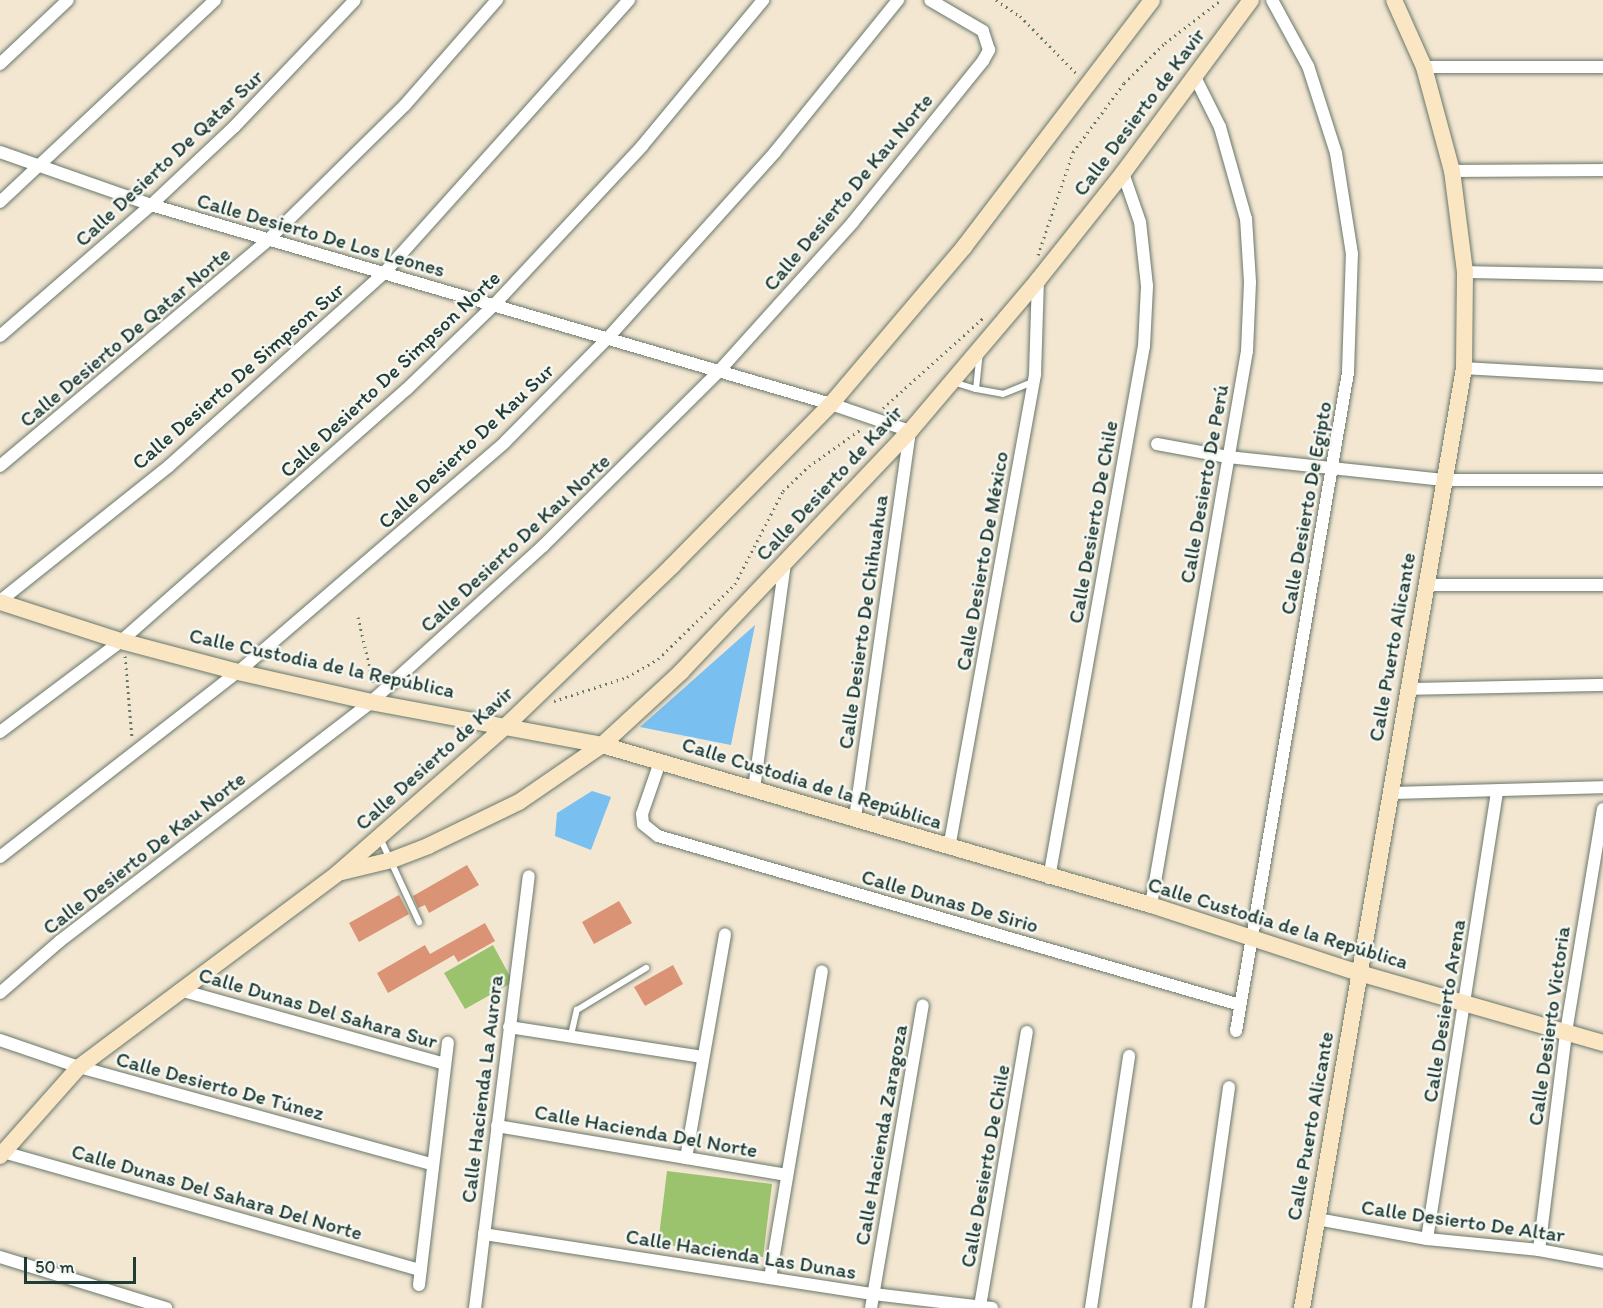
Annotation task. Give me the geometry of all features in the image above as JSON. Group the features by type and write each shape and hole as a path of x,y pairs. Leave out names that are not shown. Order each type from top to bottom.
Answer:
{"street":[{"path":"0,64 68,0"},
{"path":"0,202 39,168 216,0"},
{"name":"Calle Desierto De Qatar Sur","path":"0,336 151,205 275,87 355,0"},
{"name":"Calle Desierto De Qatar Norte","path":"0,466 268,240 405,105 497,0"},
{"name":"Calle Desierto De Simpson Sur","path":"0,602 169,466 384,273 497,152 628,0"},
{"name":"Calle Desierto De Simpson Norte","path":"0,732 125,642 316,473 493,306 650,138 764,0"},
{"name":"Calle Desierto De Kau Sur","path":"0,857 238,672 469,474 606,340 775,152 898,0"},
{"name":"Calle Desierto De Kau Norte","path":"0,993 60,941 377,696 543,546 719,371 853,222 989,50 983,31 930,0"},
{"name":"Calle Desierto de Kavir","path":"2,1154 79,1067 338,873 508,724 831,404 964,247 1089,87 1152,0"},
{"name":"Calle Desierto de Kavir","path":"338,873 392,860 473,826 519,802 602,745 681,672 910,431 978,351 1123,173 1251,0"},
{"name":"Calle Desierto De Egipto","path":"1236,1031 1250,936 1334,468 1348,372 1352,254 1336,153 1308,66 1272,0"},
{"name":"Calle Puerto Alicante","path":"1302,1308 1464,368 1465,272 1452,171 1424,67 1394,0"},
{"path":"1424,67 1603,67"},
{"name":"Calle Desierto De Perú","path":"1151,905 1247,351 1250,282 1246,219 1220,127 1194,75"},
{"name":"Calle Desierto De Los Leones","path":"0,152 39,168 151,205 831,404 910,431"},
{"path":"1452,171 1603,170"},
{"name":"Calle Desierto De Chile","path":"1049,878 1144,346 1147,286 1140,222 1123,173"},
{"path":"1465,272 1603,275"},
{"name":"Calle Desierto De México","path":"949,848 1034,381 1038,280"},
{"path":"1464,368 1603,376"},
{"name":"Calle Desierto De Chihuahua","path":"855,818 910,431"},
{"path":"1157,444 1228,457 1444,480 1603,480"},
{"path":"754,789 786,564"},
{"path":"1426,585 1603,585"},
{"name":"Calle Custodia de la República","path":"0,602 125,642 238,672 377,696 602,745 855,818 1049,878 1151,905 1359,973 1603,1043"},
{"path":"1408,689 1603,685"},
{"name":"Calle Dunas De Sirio","path":"660,762 642,814 649,832 1240,1005"},
{"path":"1390,793 1603,787"},
{"name":"Calle Desierto Arena","path":"1427,1239 1466,1004 1497,790"},
{"name":"Calle Desierto Victoria","path":"1539,1250 1566,1032 1603,809"},
{"name":"Calle Hacienda La Aurora","path":"476,1308 529,876"},
{"path":"686,1158 725,934"},
{"path":"770,1278 822,971"},
{"name":"Calle Dunas Del Sahara Sur","path":"180,990 445,1064"},
{"name":"Calle Hacienda Zaragoza","path":"871,1308 923,1005"},
{"path":"509,1027 703,1057"},
{"name":"Calle Desierto De Chile","path":"986,1307 1027,1032"},
{"name":"Calle Desierto De Túnez","path":"0,1040 79,1067 432,1164"},
{"path":"418,1285 448,1043"},
{"path":"1091,1308 1129,1056"},
{"path":"1198,1308 1229,1087"},
{"name":"Calle Hacienda Del Norte","path":"497,1126 788,1175"},
{"name":"Calle Dunas Del Sahara Del Norte","path":"2,1154 421,1270"},
{"name":"Calle Desierto De Altar","path":"1317,1219 1427,1239 1539,1250 1603,1262"},
{"name":"Calle Hacienda Las Dunas","path":"484,1234 873,1294 986,1307"},
{"path":"0,1257 166,1308"}],"lane":[{"path":"976,389 982,359 978,351"},
{"path":"952,381 976,389 1003,394 1034,381"},
{"path":"379,836 420,922"},
{"path":"571,1035 577,1010 646,968"}],"path":[{"path":"996,0 1020,16 1089,87"},
{"path":"1036,259 1073,152 1124,83 1165,44 1221,0"},
{"path":"545,704 627,677 658,659 735,584 783,491 809,466 874,419 891,397 988,312"},
{"path":"358,617 370,678 377,696"},
{"path":"125,642 124,678 138,752"}],"green space":[{"path":"493,945 513,982 465,1009 444,973"},
{"path":"667,1171 772,1184 763,1257 658,1244"}],"water":[{"path":"755,625 731,745 640,727"},
{"path":"592,791 611,797 591,850 555,836 557,813"}],"building":[{"path":"467,865 479,885 429,913 425,905 418,908 413,896"},
{"path":"399,895 409,914 359,942 349,923"},
{"path":"619,901 632,923 594,944 582,922"},
{"path":"485,923 495,941 458,962 454,955 388,993 377,973 425,945 430,954"},
{"path":"673,965 683,984 645,1006 634,987"}]}
